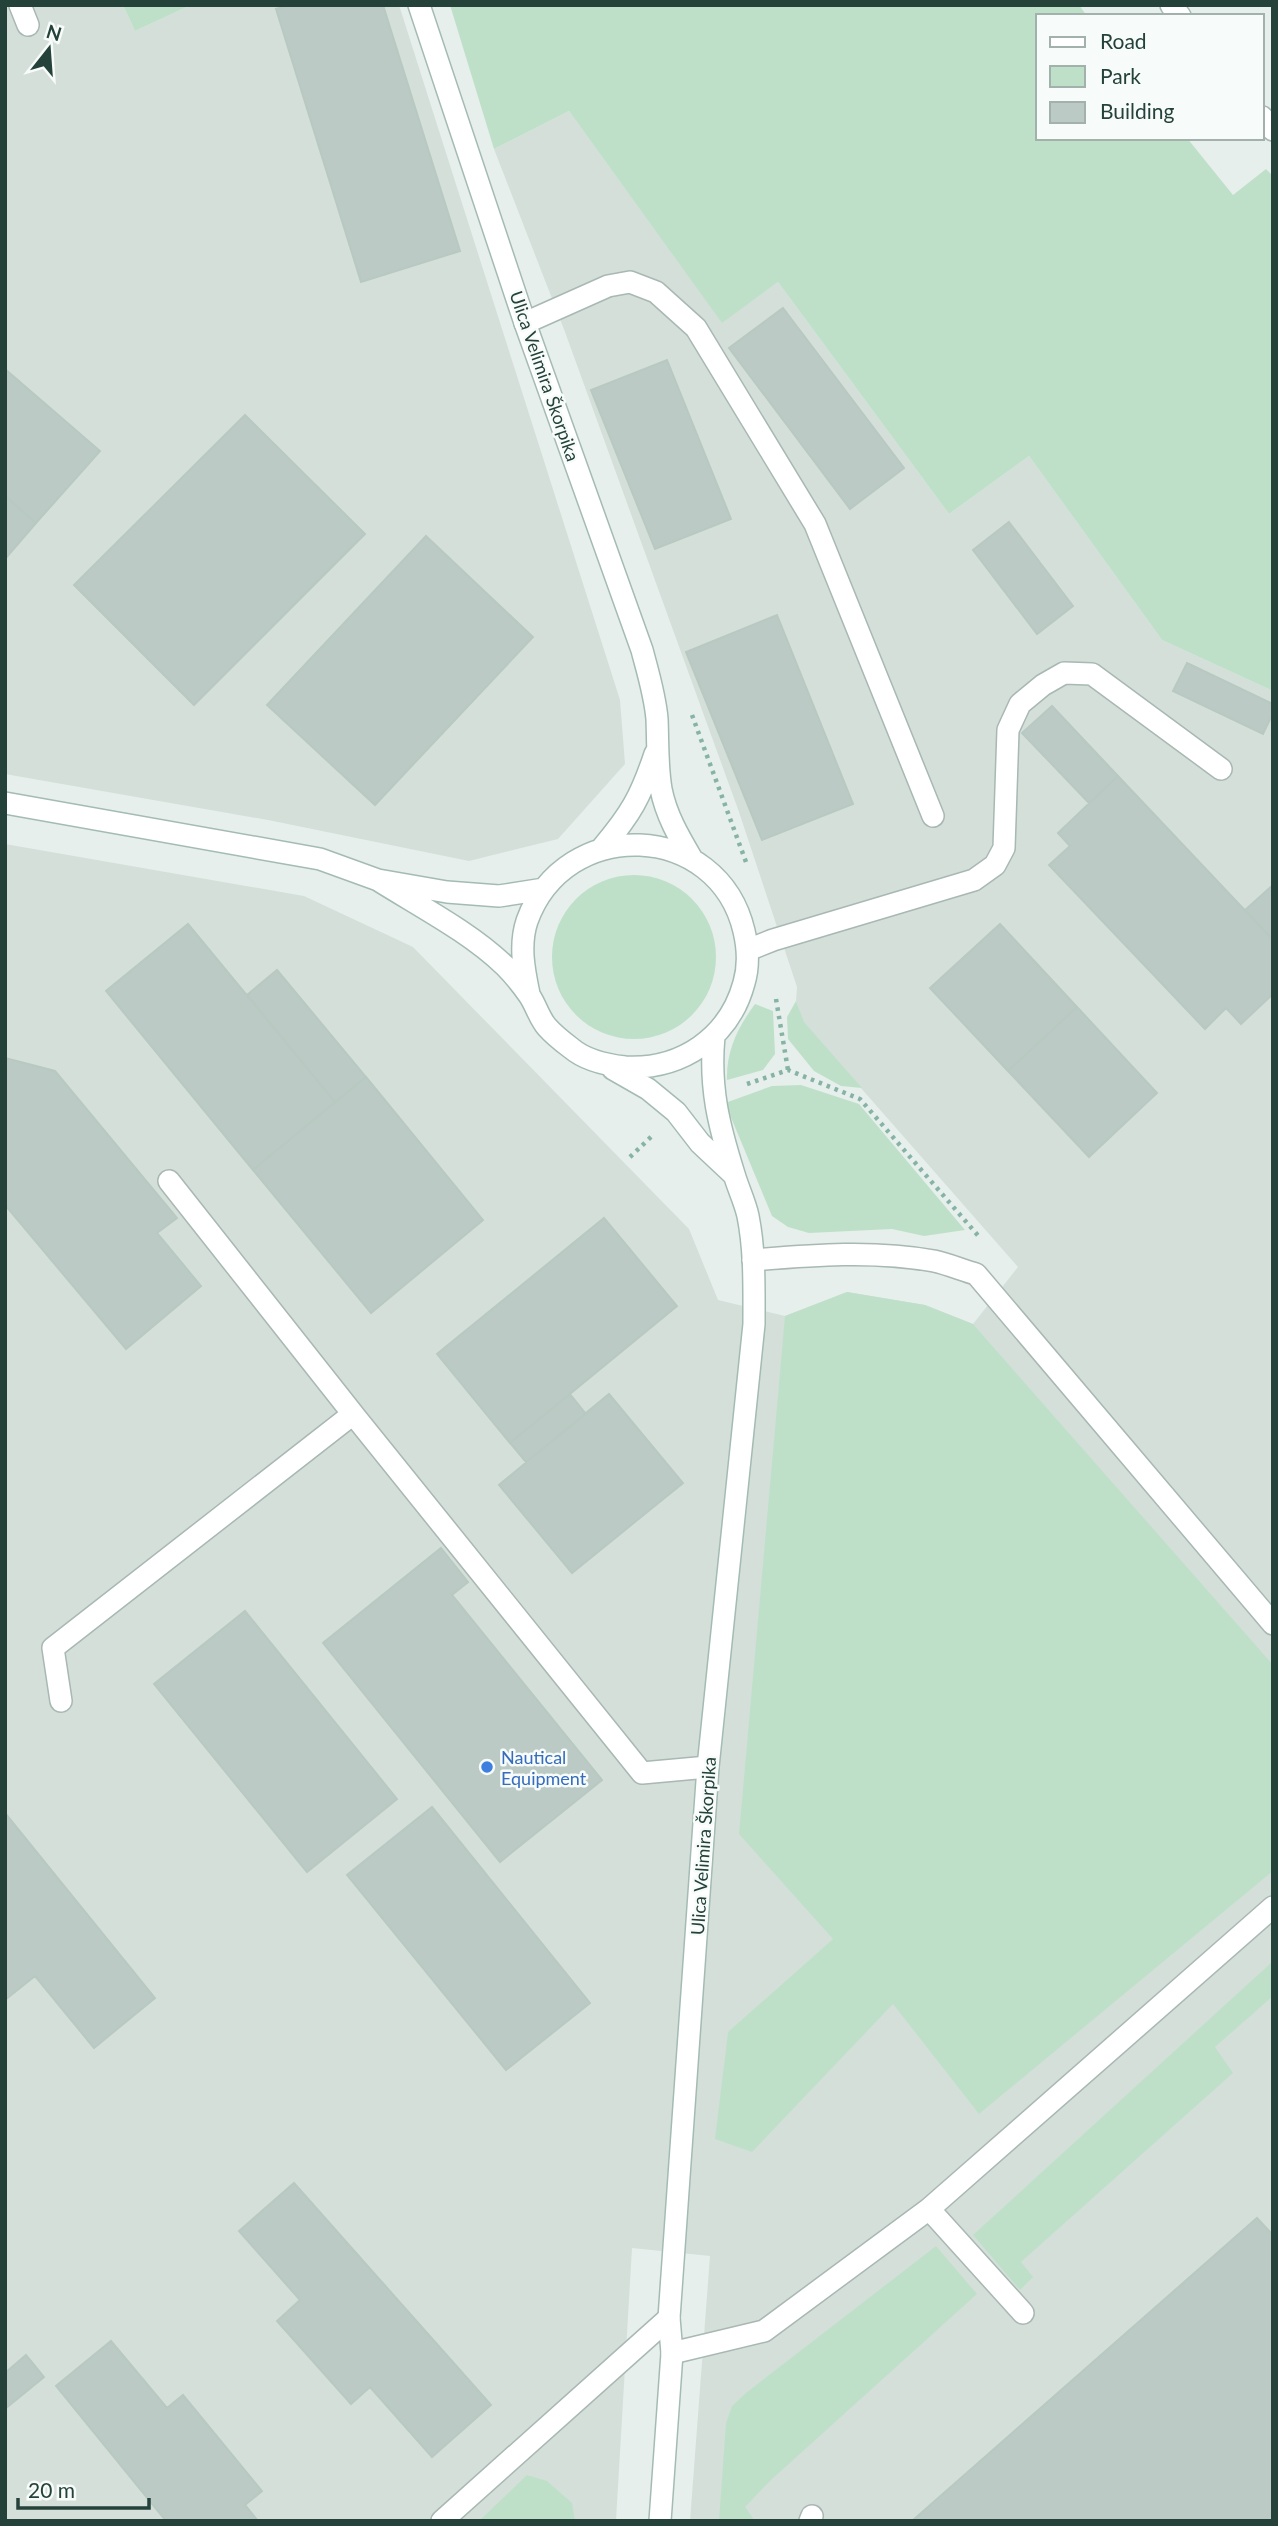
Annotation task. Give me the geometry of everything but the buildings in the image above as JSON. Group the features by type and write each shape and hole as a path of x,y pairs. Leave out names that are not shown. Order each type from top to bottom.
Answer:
{"street":[{"path":"20,5 28,25"},
{"name":"Ulica Velimira Škorpika","path":"419,5 525,323 642,650 654,694 656,749"},
{"path":"525,323 608,286 630,282 656,292 696,328 815,524 933,816"},
{"path":"748,950 974,880 995,865 1004,848 1008,730 1020,704 1043,685 1064,673 1092,674 1221,769"},
{"path":"602,848 624,823 642,793 656,749"},
{"path":"656,749 665,802 672,823 692,859"},
{"path":"5,803 320,859 378,880 447,892 499,896 544,889"},
{"path":"378,880 480,945 506,967 529,994 547,1026 573,1051 607,1065 646,1068 683,1059 714,1037 734,1011 745,982 748,950 740,914 720,883 692,859 663,847 633,844 602,848 570,864 544,889 527,922 522,958 529,994"},
{"name":"Ulica Velimira Škorpika","path":"660,2521 671,2353 669,2318 708,1767 754,1324 753,1260 747,1214 720,1129 713,1096 711,1062 714,1037"},
{"name":"Ulica Velimira Škorpika","path":"607,1065 648,1088 676,1112 700,1143 734,1175"},
{"path":"169,1181 642,1773 708,1767"},
{"path":"753,1260 883,1254 937,1262 976,1274 1273,1624"},
{"path":"61,1701 53,1648 354,1413"},
{"path":"671,2353 764,2331 929,2209 1273,1907"},
{"path":"929,2209 1023,2313"},
{"path":"442,2521 669,2318"}],"path":[{"path":"788,1070 860,1099 983,1242"}],"shaded area":[{"path":"5,5 123,5 135,31 191,5 399,5 620,700 625,764 558,839 469,861 268,820 5,774"},
{"path":"569,111 722,322 778,282 949,514 1029,456 1162,640 1273,691 1273,2521 690,2521 710,2256 632,2248 616,2521 5,2521 5,844 304,896 413,947 689,1229 718,1300 785,1316 847,1292 925,1305 973,1324 1018,1267 803,1022 796,1001 797,987 739,812 565,332 494,149"}],"green space":[{"path":"123,5 191,5 135,31"},
{"path":"450,5 1079,5 1086,14 1036,14 1036,140 1189,140 1233,195 1266,169 1273,176 1273,691 1162,640 1029,456 949,514 778,282 722,323 569,111 494,149"},
{"path":"634,875 665,881 692,899 710,926 716,957 710,988 692,1015 665,1033 634,1039 603,1033 576,1015 558,988 552,957 558,926 576,899 603,881"},
{"path":"796,1001 804,1022 862,1088 841,1086 814,1071 788,1039 787,1017"},
{"path":"755,1004 773,1011 775,1054 763,1070 727,1080 734,1040"},
{"path":"801,1085 859,1104 965,1230 924,1236 892,1229 809,1233 788,1227 772,1216 725,1103 772,1086"},
{"path":"847,1292 925,1305 973,1324 1273,1665 1273,1871 979,2114 893,2004 752,2152 715,2139 728,2032 833,1939 739,1834 785,1316"},
{"path":"1273,1961 1273,1996 1215,2047 1233,2073 1021,2262 1033,2277 1020,2290 973,2235"},
{"path":"936,2246 977,2294 771,2480 745,2507 755,2521 719,2521 726,2423 732,2406"},
{"path":"527,2475 547,2481 572,2503 575,2521 479,2521"}],"place":[{"name":"Nautical Equipment","path":"487,1767"}]}
